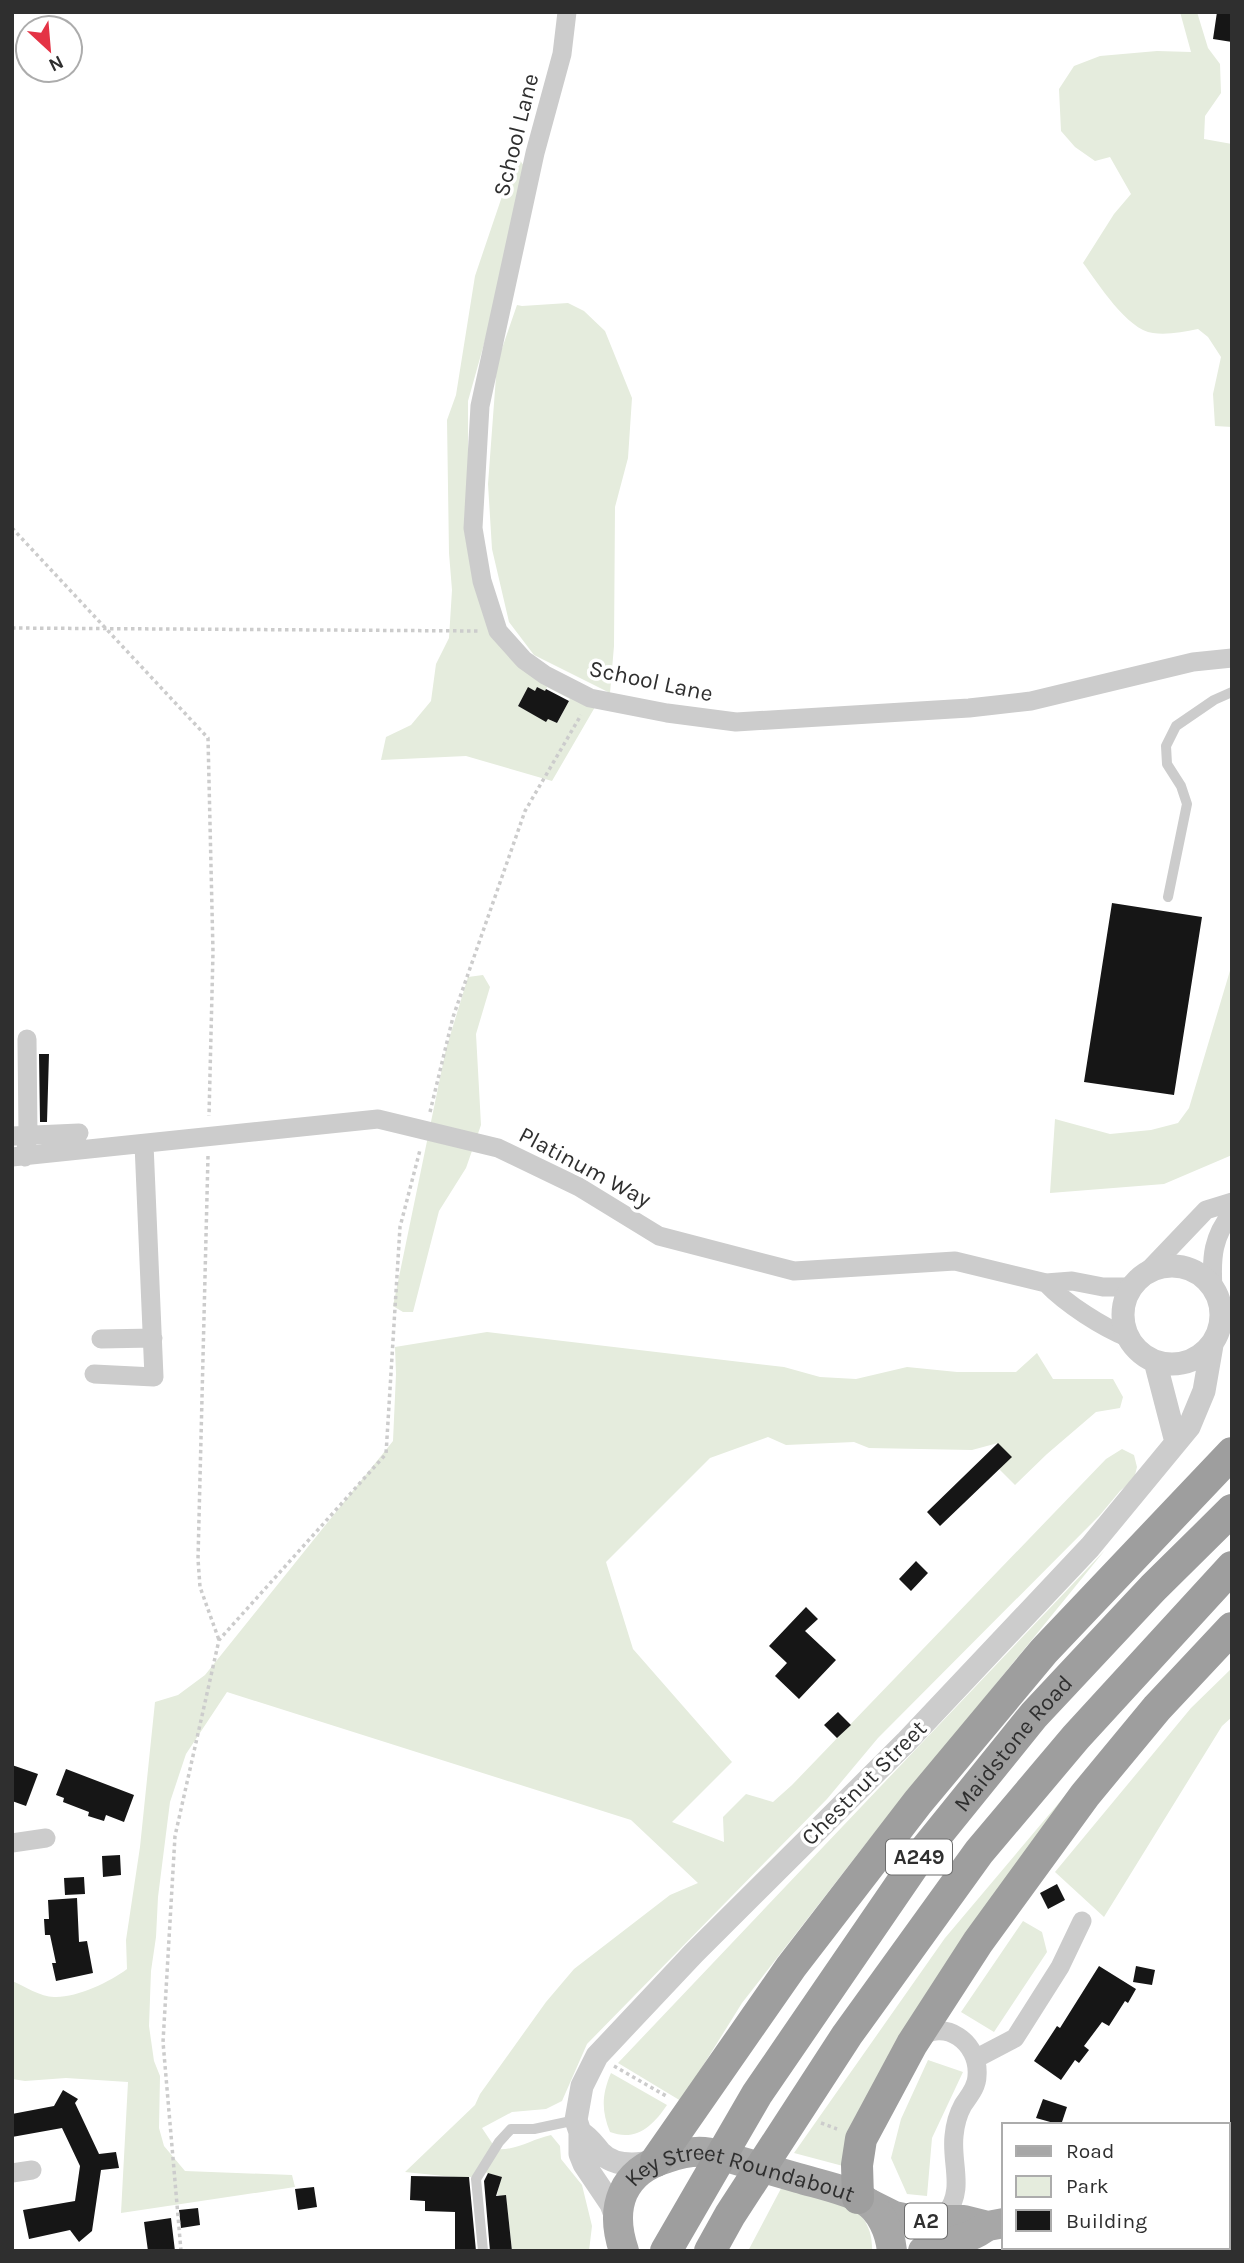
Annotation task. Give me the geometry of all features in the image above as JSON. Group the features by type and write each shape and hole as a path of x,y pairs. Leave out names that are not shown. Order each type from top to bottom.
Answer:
{"highway":[{"name":"A249","path":"649,2164 791,1967 918,1802 1044,1651 1232,1453"},
{"name":"Maidstone Road","path":"666,2251 757,2094 920,1856 1034,1715 1153,1588 1232,1510"},
{"name":"Maidstone Road","path":"710,2251 847,2035 979,1852 1085,1727 1232,1567"},
{"path":"862,2200 857,2165 861,2139 912,2044 978,1942 1085,1795 1157,1708 1232,1628"}],"main road":[{"name":"Key Street Roundabout","path":"620,2241 619,2206 633,2176 649,2164 688,2152 703,2151 862,2200 886,2226 892,2251"},
{"name":"A2","path":"862,2200 897,2217 923,2221 964,2220 996,2225"},
{"name":"A2","path":"923,2251 976,2236 996,2225"}],"street":[{"name":"School Lane","path":"568,12 562,54 535,153 480,406 473,528 482,581 498,631 524,660 545,676 590,698 667,713 736,722 824,719 1031,701 1193,662 1232,658"},
{"path":"19,1157 27,1039"},
{"name":"Platinum Way","path":"19,1157 378,1119 498,1148 579,1187 659,1236 794,1271 955,1261 1046,1283 1072,1281 1103,1287 1138,1282"},
{"path":"20,1135 79,1133"},
{"path":"94,1374 154,1377 144,1144"},
{"path":"1232,1202 1206,1210 1138,1282 1126,1299 1123,1312 1129,1338 1136,1348 1155,1362 1171,1365 1186,1363 1200,1356 1212,1345 1219,1332 1222,1316 1220,1301 1213,1287 1211,1260 1220,1227 1232,1213"},
{"path":"1138,1282 1157,1269 1172,1266 1188,1268 1213,1287"},
{"name":"Platinum Way","path":"1046,1283 1058,1295 1110,1331 1129,1338"},
{"path":"101,1339 153,1338"},
{"name":"Chestnut Street","path":"620,2241 610,2201 580,2154 578,2126 582,2086 597,2056 694,1952 906,1741 1090,1547 1189,1427 1204,1391 1212,1345"},
{"path":"1155,1362 1176,1442"},
{"path":"12,1843 46,1838"},
{"path":"975,2059 1015,2038 1060,1967 1082,1921"},
{"path":"912,2044 927,2033 951,2033 965,2041 975,2059 978,2074 976,2083 962,2106 954,2135 957,2176 954,2198 946,2214 923,2221"},
{"path":"578,2126 602,2154 610,2159 649,2164"}],"lane":[{"path":"1168,897 1187,804 1181,786 1167,764 1166,746 1176,726 1214,700 1232,692"},
{"path":"483,2251 476,2179 499,2142 511,2129 578,2126"}],"path":[{"path":"12,528 208,738 213,951 209,1117"},
{"path":"12,628 498,631"},
{"path":"426,1124 453,1017 526,811 590,698"},
{"path":"181,2251 163,2042 175,1836 219,1640 386,1454 400,1227 423,1138"},
{"path":"208,1145 198,1559 200,1587 219,1640"},
{"path":"597,2056 690,2110"}],"green space":[{"path":"1180,12 1197,12 1208,48 1220,64 1221,93 1205,116 1204,139 1232,144 1232,427 1215,426 1213,394 1221,357 1208,337 1198,329 1164,334 1143,330 1123,315 1083,263 1114,214 1131,194 1110,157 1095,161 1075,147 1061,131 1059,89 1074,66 1100,56 1157,51 1191,52"},
{"path":"516,155 527,170 468,401 468,526 490,634 595,707 552,781 466,756 381,760 386,737 411,725 431,701 436,664 449,638 452,590 447,420 456,395 475,276","holes":["537,687 545,691 547,687 570,699 557,723 548,719 546,721 518,706 528,688 535,691"]},
{"path":"568,303 584,311 605,331 632,398 628,458 615,507 614,646 610,693 534,655 509,622 492,549 488,484 497,363 517,305"},
{"path":"1232,964 1232,1155 1164,1184 1050,1193 1055,1119 1110,1134 1151,1130 1178,1123 1189,1108"},
{"path":"483,975 490,987 476,1034 481,1125 466,1168 439,1211 413,1312 403,1312 393,1306 446,1049 468,977"},
{"path":"487,1332 784,1367 820,1377 856,1379 907,1367 957,1372 1016,1372 1037,1353 1053,1379 1113,1379 1123,1397 1120,1408 1096,1412 1015,1485 999,1469 998,1443 972,1450 869,1448 854,1442 786,1445 768,1437 710,1458 606,1562 633,1649 732,1762 672,1822 724,1842 723,1817 746,1794 773,1802 792,1785 1106,1459 1122,1449 1134,1455 1137,1467 1134,1479 1100,1515 878,1738 827,1799 587,2044 562,2101 546,2109 512,2112 482,2128 496,2149 517,2147 551,2135 560,2146 561,2159 582,2185 592,2226 589,2251 512,2251 506,2196 497,2195 501,2177 484,2172 471,2177 454,2177 405,2172 475,2105 480,2094 546,2002 574,1969 670,1895 698,1883 631,1820 227,1692 186,1754 170,1802 151,1971 149,2026 154,2061 160,2076 159,2128 164,2146 185,2171 292,2175 295,2187 121,2213 128,2082 66,2078 25,2081 12,2079 12,1981 44,1995 63,1997 92,1988 127,1969 126,1940 140,1847 155,1702 178,1695 205,1675 393,1441 395,1347"},
{"path":"1105,1550 864,1846 742,2003 681,2101 618,2063"},
{"path":"1232,1668 1232,1717 1222,1726 1104,1917 1055,1872 1191,1708"},
{"path":"1074,1785 855,2117 843,2166 794,2153 945,1938"},
{"path":"1023,1921 1042,1932 1047,1952 994,2032 961,2012"},
{"path":"928,2060 963,2072 932,2138 927,2196 907,2194 891,2158 901,2119"},
{"path":"611,2073 667,2105 643,2130 628,2135 610,2132 604,2102"},
{"path":"786,2179 830,2195 856,2210 871,2234 872,2251 748,2251"}],"building":[{"path":"1217,12 1232,12 1232,42 1213,39"},
{"path":"528,687 535,691 537,687 545,691 546,689 569,701 557,723 548,719 546,722 518,706"},
{"path":"1112,903 1202,917 1174,1095 1084,1082"},
{"path":"39,1054 49,1054 47,1122 40,1122"},
{"path":"998,1443 1012,1457 940,1526 927,1512"},
{"path":"916,1561 928,1573 911,1591 899,1579"},
{"path":"806,1607 818,1619 805,1631 836,1660 799,1699 775,1676 787,1663 769,1646"},
{"path":"838,1712 851,1725 837,1738 824,1725"},
{"path":"12,1765 38,1774 26,1806 12,1801"},
{"path":"66,1769 134,1795 124,1822 106,1815 104,1821 88,1816 89,1812 63,1802 64,1798 56,1795"},
{"path":"120,1855 121,1875 103,1877 102,1856"},
{"path":"84,1877 85,1894 65,1895 64,1878"},
{"path":"1057,1884 1065,1900 1048,1909 1040,1893"},
{"path":"77,1898 79,1942 87,1941 93,1973 56,1981 52,1963 56,1963 50,1935 45,1935 44,1919 49,1919 48,1900"},
{"path":"1099,1966 1136,1989 1109,2026 1102,2022 1084,2046 1089,2050 1079,2063 1075,2060 1061,2080 1034,2061 1057,2026 1060,2028"},
{"path":"1136,1966 1155,1970 1152,1985 1133,1982"},
{"path":"63,2090 78,2099 75,2103 99,2154 116,2152 119,2168 101,2170 92,2231 79,2242 70,2230 29,2239 23,2210 75,2201 80,2166 62,2128 12,2137 12,2114 54,2106"},
{"path":"1043,2099 1067,2107 1062,2123 1036,2118"},
{"path":"488,2173 502,2177 496,2196 506,2195 512,2251 490,2251 484,2181"},
{"path":"411,2176 469,2177 476,2251 455,2251 455,2212 425,2211 425,2201 410,2200"},
{"path":"314,2187 317,2207 298,2210 295,2189"},
{"path":"198,2208 200,2225 181,2228 179,2210"},
{"path":"171,2218 175,2251 148,2251 144,2222"}]}
